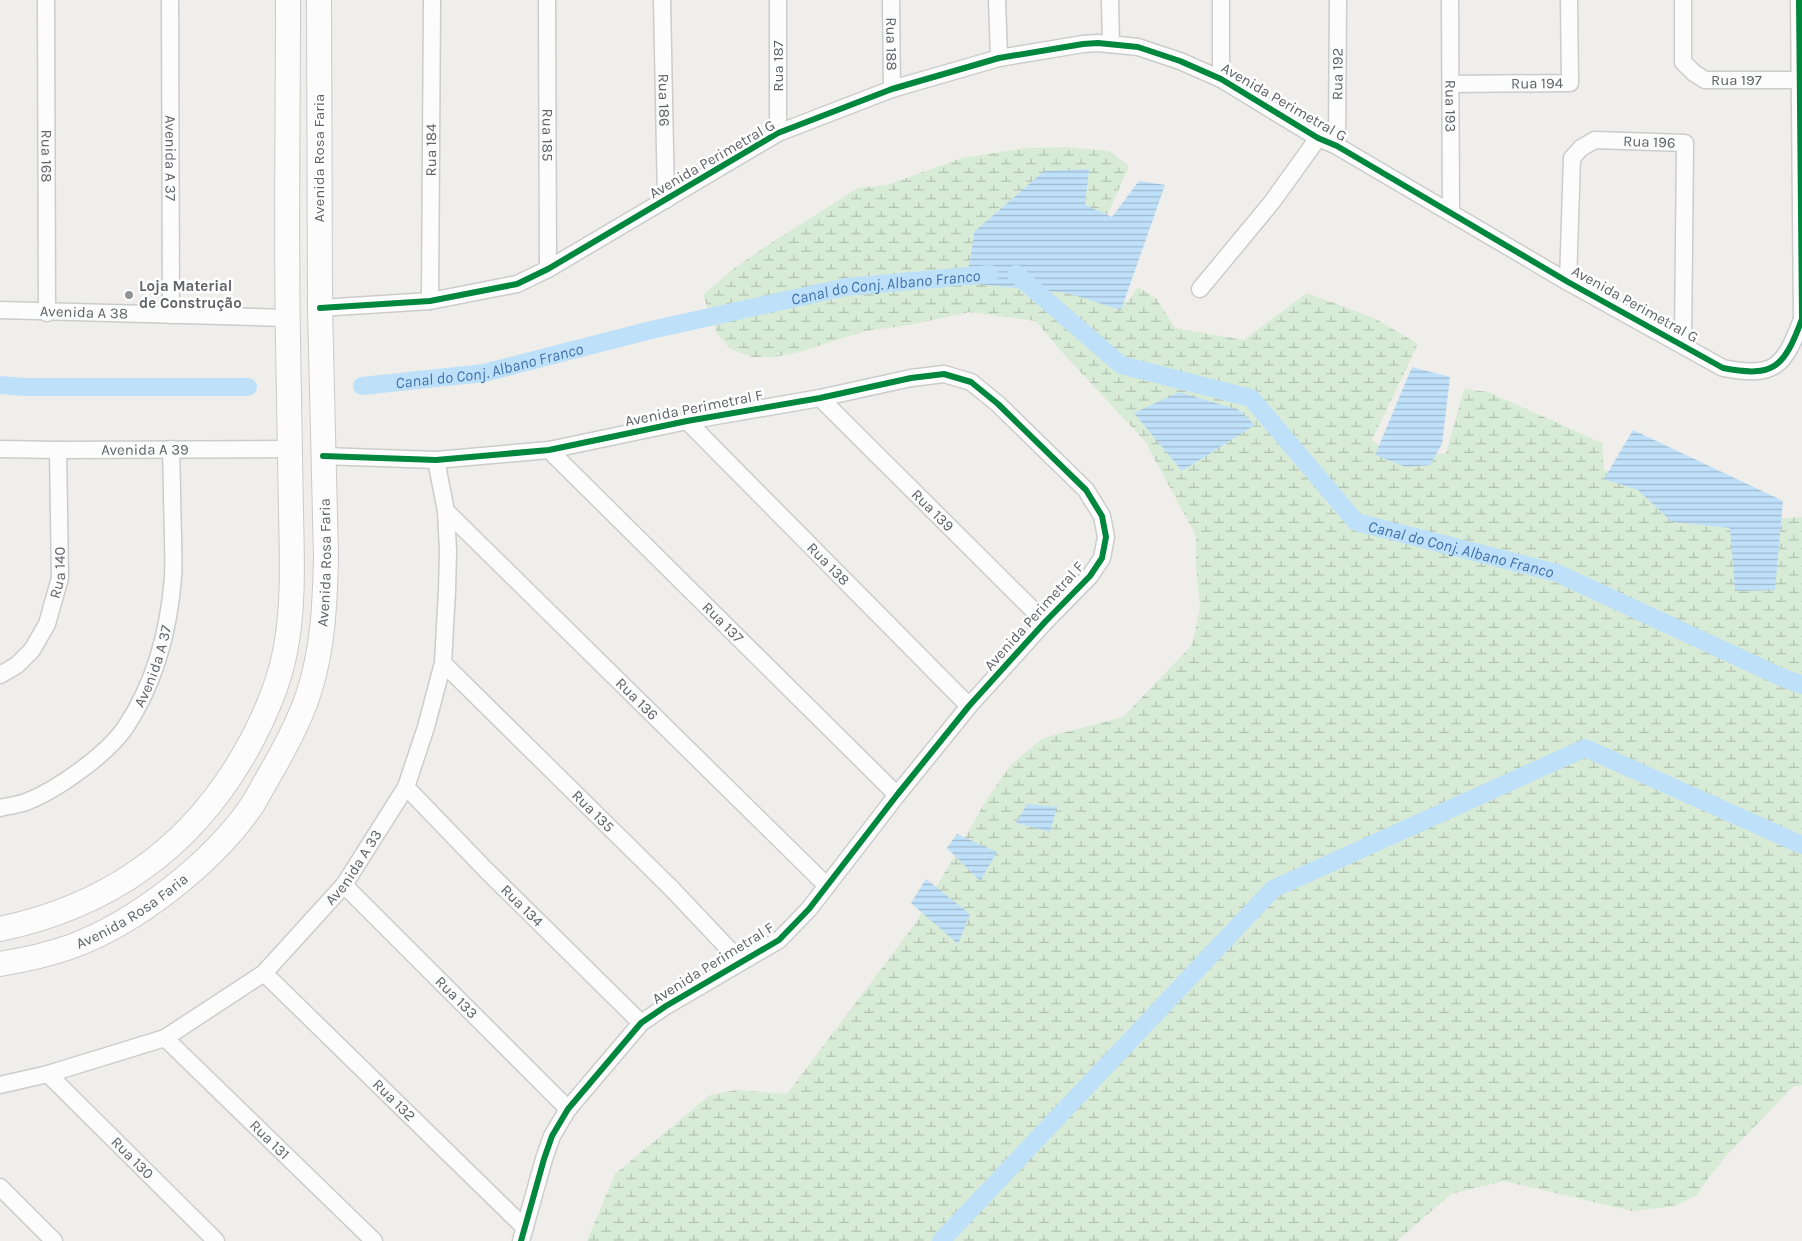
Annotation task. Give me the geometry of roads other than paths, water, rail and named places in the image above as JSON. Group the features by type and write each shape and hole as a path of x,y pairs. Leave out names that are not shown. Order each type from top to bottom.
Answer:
{"street":[{"name":"Rua 168","path":"46,0 47,313"},
{"name":"Avenida A 37","path":"170,0 171,314"},
{"name":"Avenida Rosa Faria","path":"0,929 24,924 67,910 105,892 146,867 160,856 205,812 232,776 265,716 276,689 285,652 291,606 292,557 288,318 288,0"},
{"name":"Avenida Rosa Faria","path":"0,964 30,958 71,946 113,926 156,900 197,868 223,841 257,796 288,742 309,692 318,652 325,591 326,557 320,308 319,0"},
{"name":"Rua 184","path":"430,301 432,0"},
{"name":"Rua 185","path":"547,0 548,269"},
{"name":"Rua 186","path":"662,0 666,200"},
{"name":"Rua 187","path":"778,0 778,133"},
{"name":"Rua 188","path":"891,0 892,88"},
{"path":"997,0 999,58"},
{"path":"1110,0 1111,44"},
{"path":"1221,0 1221,79"},
{"name":"Rua 192","path":"1337,146 1338,0"},
{"name":"Rua 193","path":"1450,0 1451,213"},
{"name":"Rua 194","path":"1451,84 1570,83 1570,0"},
{"name":"Rua 197","path":"1683,0 1683,62 1694,73 1705,80 1799,80"},
{"name":"Avenida Perimetral G","path":"320,308 430,301 517,284 548,269 778,133 892,88 999,58 1083,44 1111,44 1138,47 1180,61 1221,79 1318,138 1337,146 1568,282 1722,368 1743,372 1762,371 1777,365 1792,346 1802,319 1798,0"},
{"path":"1200,289 1272,202 1318,138"},
{"name":"Rua 196","path":"1568,282 1572,158 1581,148 1595,140 1685,143 1683,345"},
{"name":"Avenida A 38","path":"0,310 47,313 171,314 288,318"},
{"name":"Avenida Perimetral F","path":"323,456 436,460 549,450 820,398 911,378 944,374 971,382 998,404 1086,490 1102,516 1106,537 1102,558 1090,576 1045,622 969,706 809,909 779,940 666,1006 641,1023 568,1110 552,1136 523,1234"},
{"name":"Rua 139","path":"820,398 1045,622"},
{"name":"Rua 138","path":"687,422 969,706"},
{"name":"Avenida A 37","path":"0,808 25,802 52,790 81,769 103,752 124,729 140,700 156,665 166,632 173,576 171,448"},
{"name":"Avenida A 39","path":"0,449 290,449"},
{"name":"Rua 140","path":"0,675 17,665 32,650 47,624 60,578 58,450"},
{"name":"Rua 137","path":"549,450 897,795"},
{"name":"Avenida A 33","path":"0,1085 48,1074 165,1038 264,973 344,885 406,787 426,727 442,663 448,591 448,551 446,511 436,460"},
{"name":"Rua 136","path":"446,511 827,886"},
{"path":"292,557 326,557"},
{"name":"Rua 135","path":"442,663 672,889 741,962"},
{"name":"Rua 134","path":"406,787 486,870 641,1023"},
{"name":"Rua 133","path":"344,885 568,1110"},
{"name":"Rua 132","path":"264,973 523,1234"},
{"name":"Rua 131","path":"165,1038 374,1241"},
{"name":"Rua 130","path":"48,1074 216,1241"},
{"path":"0,1187 54,1241"}],"water":[{"path":"1089,169 1085,205 1112,217 1139,181 1165,185 1121,310 1067,293 965,283 974,232 1044,171"},
{"path":"1412,367 1450,377 1442,444 1430,465 1406,467 1375,455"},
{"path":"1179,392 1239,410 1255,425 1182,471 1134,413"},
{"path":"1633,430 1783,501 1775,590 1735,591 1730,528 1672,522 1638,490 1604,479"},
{"path":"1027,804 1057,807 1050,832 1016,823"},
{"path":"957,834 997,852 980,881 947,848"},
{"path":"926,879 970,914 958,944 911,903"}],"waterway":[{"name":"Canal do Conj. Albano Franco","path":"362,386 484,373 651,330 846,287 990,274"},
{"name":"Canal do Conj. Albano Franco","path":"1016,274 1121,365 1251,398 1356,522 1557,573 1802,685"},
{"name":"Canal do Conj. Albano Franco","path":"0,385 24,387 248,387"},
{"path":"941,1241 1273,889 1585,748 1802,845"}],"place":[{"name":"Loja Material de Construção","path":"129,295"}]}
